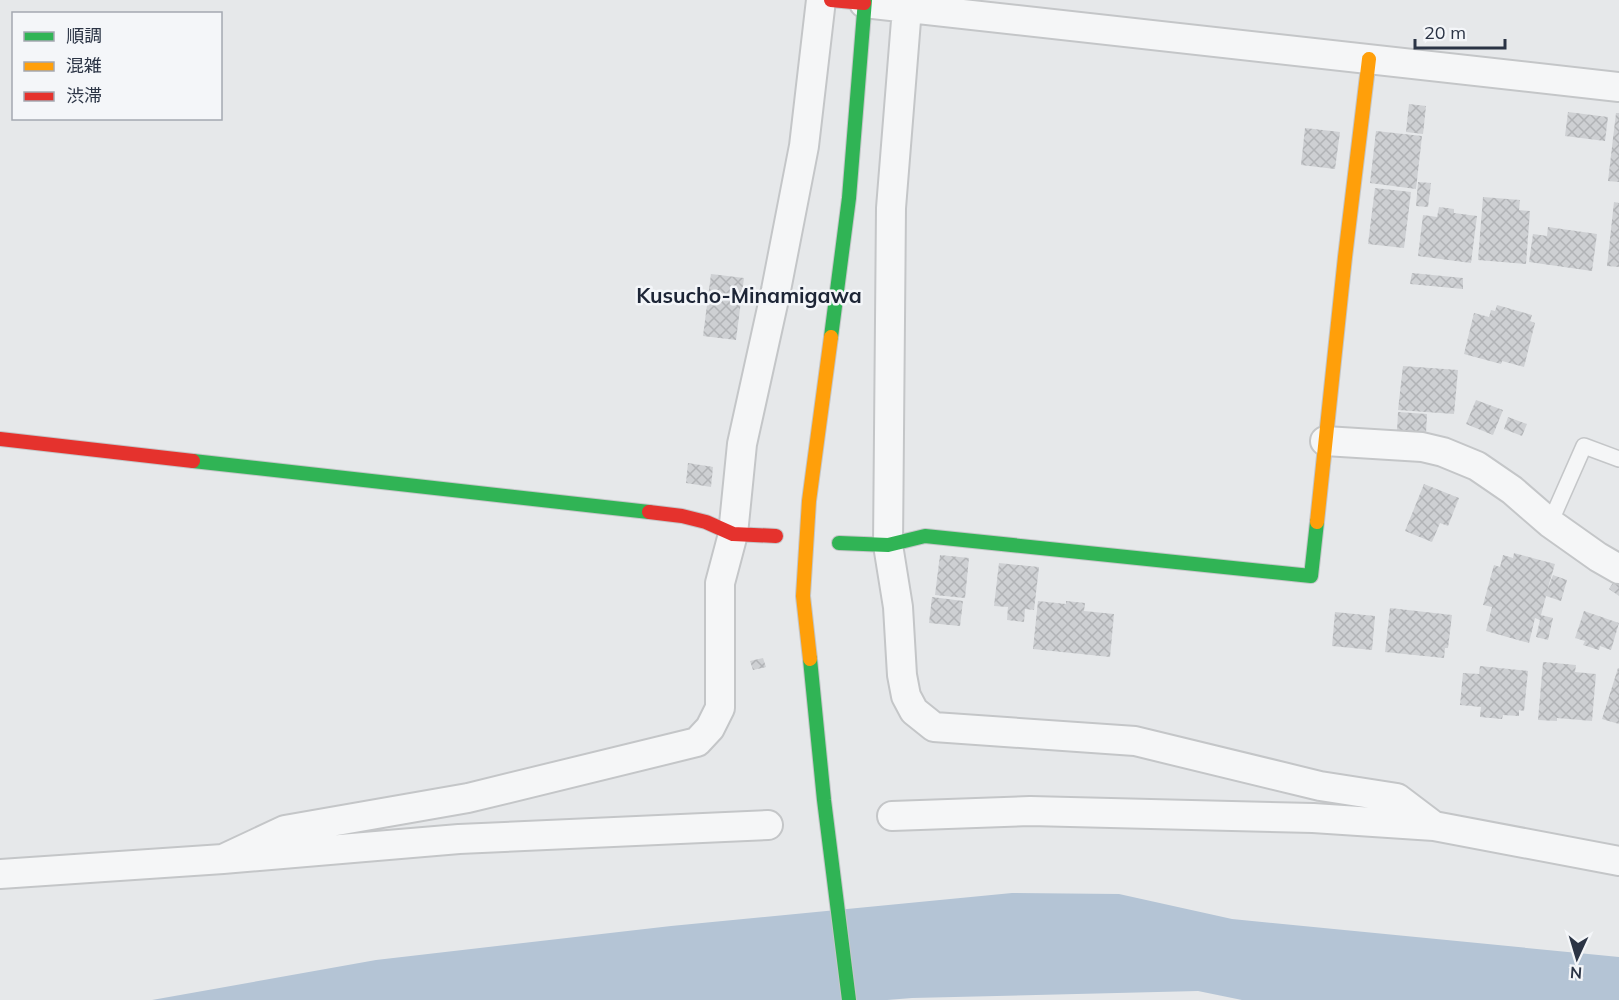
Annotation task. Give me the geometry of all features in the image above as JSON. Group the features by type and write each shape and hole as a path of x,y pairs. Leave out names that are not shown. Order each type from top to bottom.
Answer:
{"street":[{"path":"223,859 285,830 468,798 697,742 710,728 720,708 720,583 733,534 742,444 776,290 804,146 821,0"},
{"path":"831,0 1619,87"},
{"path":"849,1000 824,800 803,596 809,501 849,198 864,2"},
{"path":"907,8 891,208 888,545 898,607 902,675 906,696 914,711 934,727 1135,741 1320,786 1398,798 1434,826"},
{"path":"839,543 888,545 925,536 1311,576 1369,59"},
{"path":"0,440 682,516 706,522 733,534 776,536"},
{"path":"1325,441 1422,447 1443,452 1477,466 1512,490 1550,523 1619,569"},
{"path":"892,816 1030,811 1312,818 1434,826 1619,861"},
{"path":"0,874 223,859 459,839 768,825"}],"lane":[{"path":"1550,523 1584,446 1619,459"}],"water":[{"path":"1012,893 1119,894 1232,919 1619,957 1619,1000 1242,1000 1198,991 887,1000 152,1000 376,960 671,926"}],"building":[{"path":"1409,104 1426,106 1423,134 1406,132"},
{"path":"1568,112 1608,117 1605,141 1565,136"},
{"path":"1616,113 1619,113 1619,182 1608,181"},
{"path":"1305,128 1340,132 1335,169 1301,165"},
{"path":"1376,131 1422,136 1416,189 1370,183"},
{"path":"1418,182 1431,183 1428,207 1416,206"},
{"path":"1375,188 1411,192 1404,248 1368,244"},
{"path":"1483,197 1520,200 1519,210 1530,211 1526,264 1478,260"},
{"path":"1614,202 1619,203 1619,267 1607,266"},
{"path":"1439,207 1454,209 1454,213 1477,216 1471,263 1418,256 1423,215 1437,217"},
{"path":"1548,227 1597,234 1592,271 1529,262 1533,234 1547,236"},
{"path":"1412,273 1463,278 1463,289 1410,284"},
{"path":"711,274 744,278 736,340 703,336"},
{"path":"1497,305 1532,315 1530,321 1535,323 1524,367 1502,361 1501,364 1464,354 1474,313 1489,317 1491,310 1495,311"},
{"path":"1403,366 1458,370 1454,414 1398,410"},
{"path":"1476,400 1503,410 1493,435 1466,424"},
{"path":"1398,412 1427,414 1426,434 1397,432"},
{"path":"1508,417 1527,424 1522,436 1504,429"},
{"path":"688,463 713,467 711,487 686,483"},
{"path":"1424,484 1459,498 1448,526 1440,523 1432,542 1405,531"},
{"path":"1514,553 1555,564 1547,591 1553,575 1567,580 1561,601 1546,596 1541,615 1553,618 1548,640 1536,637 1540,620 1535,618 1529,643 1486,631 1492,607 1483,605 1494,565 1500,567 1503,555 1513,558"},
{"path":"940,555 969,558 965,598 935,595"},
{"path":"999,563 1039,567 1034,610 1025,609 1024,622 1007,620 1008,607 994,606"},
{"path":"1616,578 1619,580 1619,596 1609,589"},
{"path":"932,597 963,601 960,626 929,623"},
{"path":"1038,601 1066,604 1066,601 1085,603 1084,611 1114,614 1110,657 1033,649"},
{"path":"1390,608 1452,615 1448,648 1445,648 1444,658 1385,652"},
{"path":"1584,611 1619,623 1611,650 1600,646 1599,650 1583,645 1585,641 1575,638"},
{"path":"1335,612 1375,616 1372,650 1332,646"},
{"path":"763,658 766,667 753,670 750,661"},
{"path":"1543,662 1576,665 1575,672 1596,674 1592,721 1557,718 1557,721 1538,720"},
{"path":"1480,666 1528,671 1524,711 1519,710 1519,716 1503,715 1502,719 1480,717 1481,707 1460,705 1463,673 1479,674"},
{"path":"1619,668 1619,724 1602,719"}],"traffic: fast":[{"path":"831,337 849,198 865,0"},
{"path":"193,461 649,512"},
{"path":"839,543 888,545 925,536 1311,576 1317,522"},
{"path":"810,659 824,800 849,1000"}],"traffic: slow":[{"path":"1317,522 1369,59"},
{"path":"810,659 803,596 809,501 831,337"}],"traffic: jam":[{"path":"831,0 864,3"},
{"path":"0,439 193,461"},
{"path":"649,512 706,522 733,534 776,536"}],"district":[{"name":"Kusucho-Minamigawa","path":"749,296"}]}
